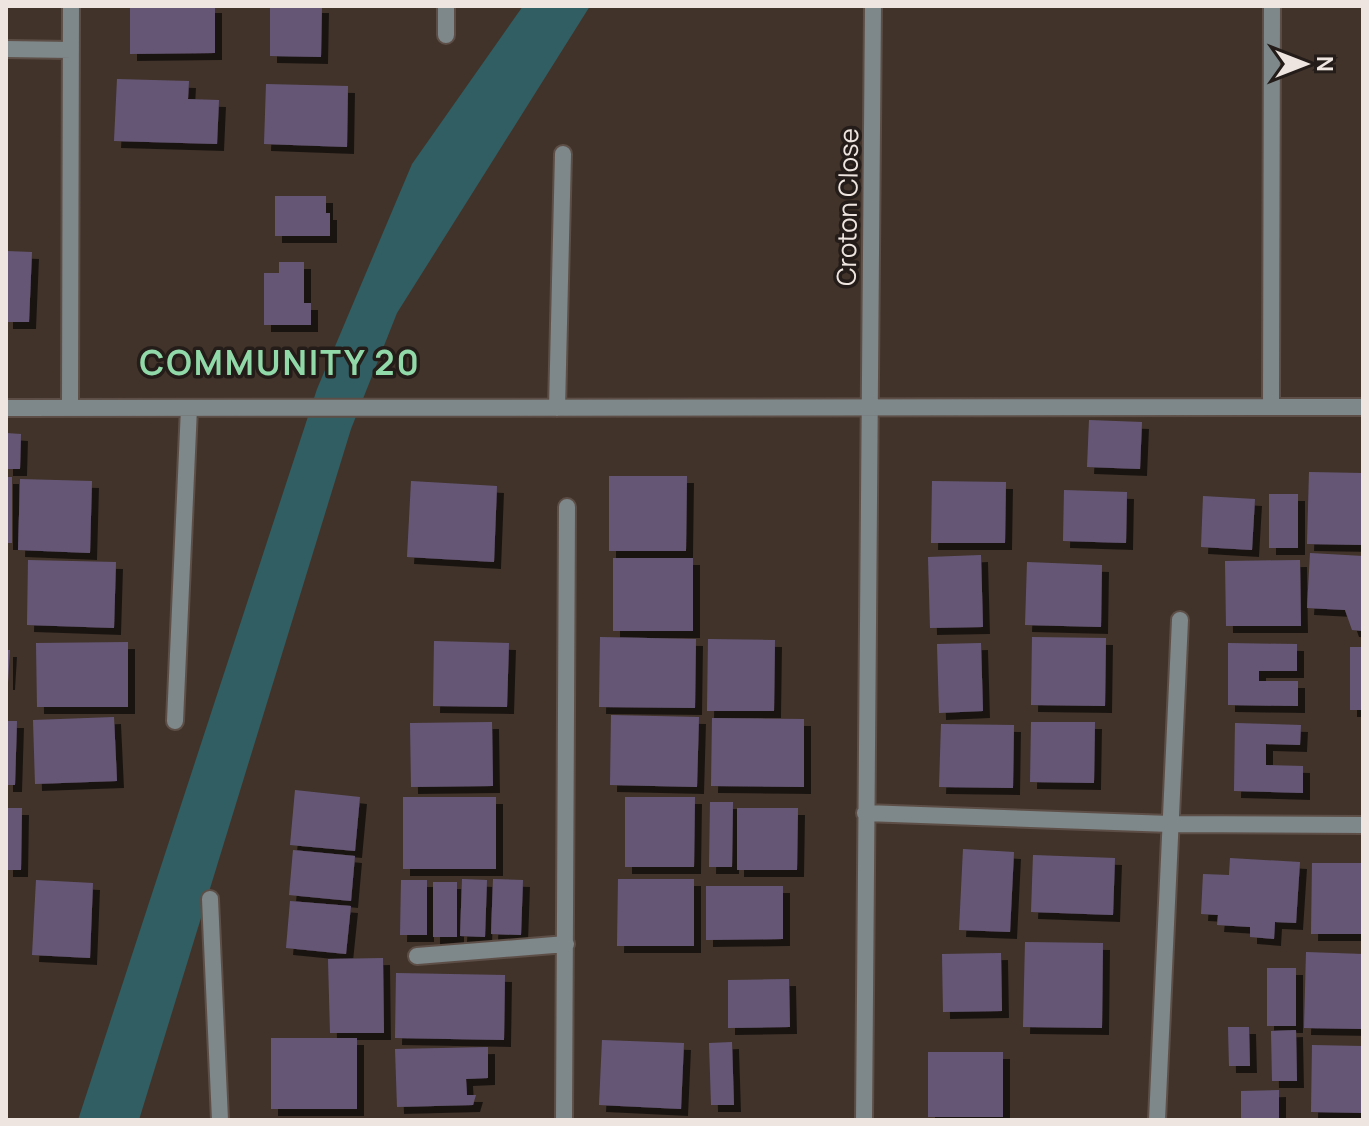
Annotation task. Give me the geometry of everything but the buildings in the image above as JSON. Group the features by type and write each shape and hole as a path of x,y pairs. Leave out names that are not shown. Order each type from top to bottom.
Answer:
{"street":[{"path":"70,408 71,6"},
{"path":"446,6 446,35"},
{"name":"Croton Close","path":"864,1120 873,6"},
{"path":"1271,406 1272,6"},
{"path":"6,49 71,50"},
{"path":"557,408 563,154"},
{"path":"6,408 1363,407"},
{"path":"175,721 189,408"},
{"path":"564,1120 567,507"},
{"path":"1157,1120 1180,620"},
{"path":"865,813 1170,824 1363,825"},
{"path":"210,899 220,1120"},
{"path":"417,956 566,944"}],"water":[{"path":"523,6 590,6 397,313 351,429 139,1120 78,1120 317,389 412,164"}],"district":[{"name":"COMMUNITY 20","path":"280,362"}]}
